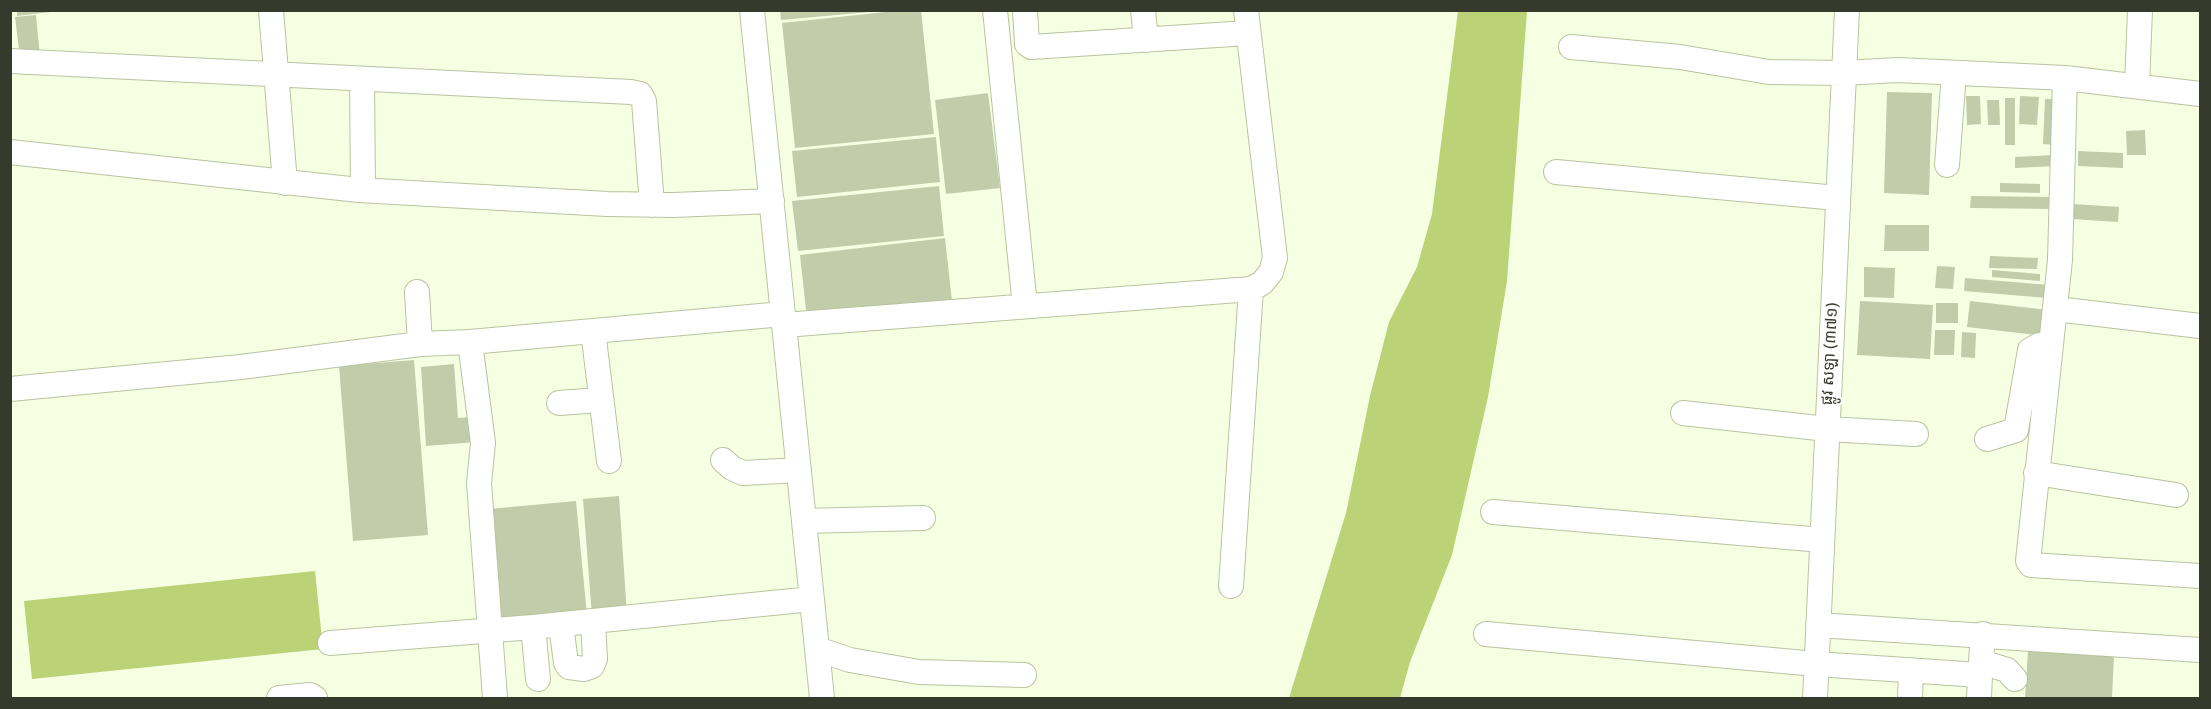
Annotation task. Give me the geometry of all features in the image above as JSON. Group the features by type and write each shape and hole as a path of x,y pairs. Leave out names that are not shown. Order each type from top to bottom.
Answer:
{"street":[{"path":"271,10 285,183"},
{"path":"752,10 822,699"},
{"path":"995,10 1025,306"},
{"path":"10,389 241,367 420,344 784,319 1025,306 1251,289 1262,282 1271,272 1275,258 1247,22 1146,40 1030,48 1027,44 1024,10"},
{"path":"1143,10 1146,40"},
{"name":"ផ្លូវ សឡា (៣៧១)","path":"1815,699 1847,10"},
{"path":"2137,86 2140,10"},
{"path":"1571,48 1680,57 1769,72 1843,73 1898,70 2065,78 2200,94"},
{"path":"10,61 640,94 644,101 652,205"},
{"path":"1947,165 1954,73"},
{"path":"2065,78 2060,260 2027,558 2031,565 2200,576"},
{"path":"362,79 363,190"},
{"path":"10,152 363,190 652,205 771,201"},
{"path":"1556,172 1837,198"},
{"path":"1231,586 1251,289"},
{"path":"417,292 420,344"},
{"path":"2056,309 2200,326"},
{"path":"593,331 609,461"},
{"path":"470,342 483,443 478,483 495,699"},
{"path":"1987,439 2016,430 2020,418 2030,350 2039,345 2050,345"},
{"path":"559,403 600,400"},
{"path":"1683,413 1827,429 1916,434"},
{"path":"723,460 732,468 743,473 799,470"},
{"path":"2036,474 2176,495"},
{"path":"1493,512 1821,540"},
{"path":"804,521 923,518"},
{"path":"330,643 561,625 812,599"},
{"path":"561,625 564,652 569,667 584,669 592,666 593,622"},
{"path":"1818,625 2200,650"},
{"path":"533,627 538,671 564,652"},
{"path":"1486,634 1816,664 1911,670 1981,668 2007,670 2015,679"},
{"path":"1979,699 1983,634"},
{"path":"817,649 850,660 919,672 1024,675"},
{"path":"1910,699 1911,670"},
{"path":"279,699 310,695 315,698"}],"shaded area":[{"path":"1458,11 1527,11 1507,281 1488,397 1452,555 1410,662 1400,698 1289,698 1346,513 1370,396 1389,322 1417,267 1432,214"},
{"path":"315,571 323,649 32,679 24,601"}],"building":[{"path":"17,10 51,10 51,12 17,16"},
{"path":"780,10 870,10 870,12 781,20"},
{"path":"921,10 934,134 795,148 782,23"},
{"path":"36,15 40,56 20,58 15,17"},
{"path":"1887,92 1932,93 1929,195 1884,193"},
{"path":"988,93 1000,188 946,194 935,100"},
{"path":"1966,96 1980,96 1981,124 1967,125"},
{"path":"2020,96 2039,97 2037,125 2019,124"},
{"path":"2005,98 2015,98 2015,145 2005,145"},
{"path":"2045,99 2059,99 2057,145 2043,144"},
{"path":"1987,100 1999,100 2000,125 1988,125"},
{"path":"2145,130 2146,155 2127,155 2126,131"},
{"path":"936,137 940,182 797,197 792,151"},
{"path":"2078,151 2123,153 2123,168 2078,166"},
{"path":"2055,155 2056,166 2015,168 2015,157"},
{"path":"2000,183 2040,184 2040,193 2000,192"},
{"path":"939,186 944,236 798,251 792,201"},
{"path":"1971,196 2055,197 2055,209 1970,208"},
{"path":"2073,204 2119,207 2118,222 2072,219"},
{"path":"1885,225 1929,225 1929,251 1884,251"},
{"path":"945,238 952,301 807,319 800,255"},
{"path":"1990,256 2038,258 2037,269 1989,268"},
{"path":"1937,266 1955,267 1953,289 1935,288"},
{"path":"1864,267 1895,268 1894,298 1864,297"},
{"path":"1992,270 2040,274 2040,281 1992,277"},
{"path":"1965,278 2049,285 2047,298 1964,291"},
{"path":"1860,301 1933,305 1930,359 1857,355"},
{"path":"1970,301 2048,310 2045,336 1967,327"},
{"path":"1936,303 1958,303 1958,323 1936,323"},
{"path":"1935,330 1955,330 1954,355 1934,355"},
{"path":"1962,332 1976,333 1975,358 1961,357"},
{"path":"414,360 428,535 353,541 339,366"},
{"path":"454,364 458,418 474,417 476,442 426,446 421,367"},
{"path":"619,496 627,615 592,617 583,499"},
{"path":"576,501 587,615 500,623 489,509"},
{"path":"2028,651 2114,656 2112,698 2025,698"}]}
